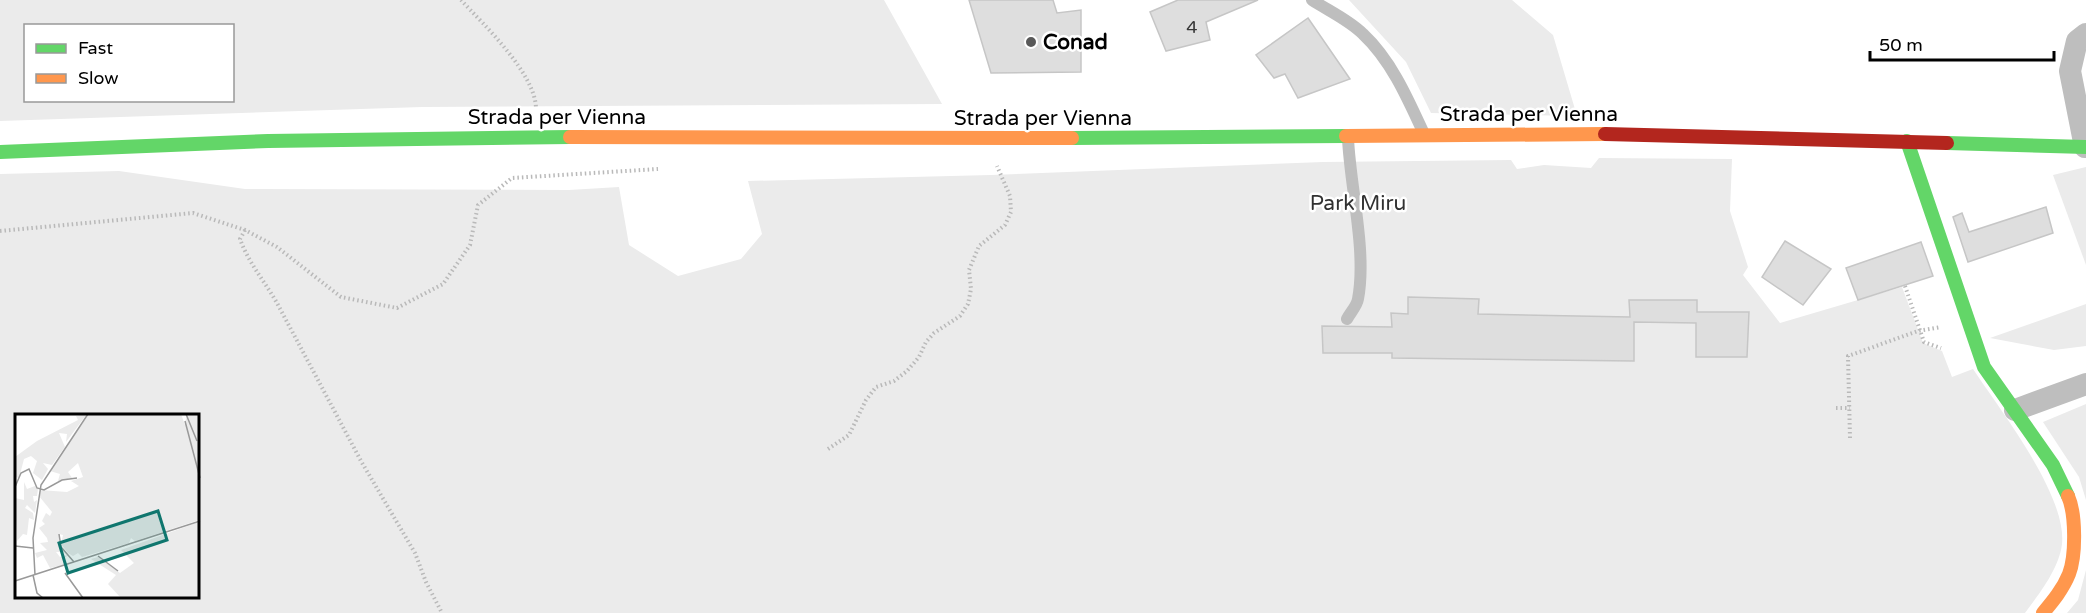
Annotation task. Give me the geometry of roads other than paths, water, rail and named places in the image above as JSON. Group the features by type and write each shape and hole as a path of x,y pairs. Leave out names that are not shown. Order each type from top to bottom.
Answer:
{"main road":[{"name":"Strada per Vienna","path":"0,152 268,141 534,137 986,139 1605,134 2086,147"},
{"path":"1907,141 1984,367 2052,465 2070,501 2075,528 2070,572 2060,592 2043,613"}],"street":[{"path":"2086,34 2077,40 2070,72 2086,147"},
{"path":"2015,410 2086,384"}],"lane":[{"path":"1312,0 1363,33 1383,58 1406,95 1425,136"},
{"path":"1347,319 1358,301 1360,258 1348,136"}],"place":[{"name":"Conad","path":"1031,42"}],"park label":[{"name":"Park Miru","path":"1358,203"}]}
